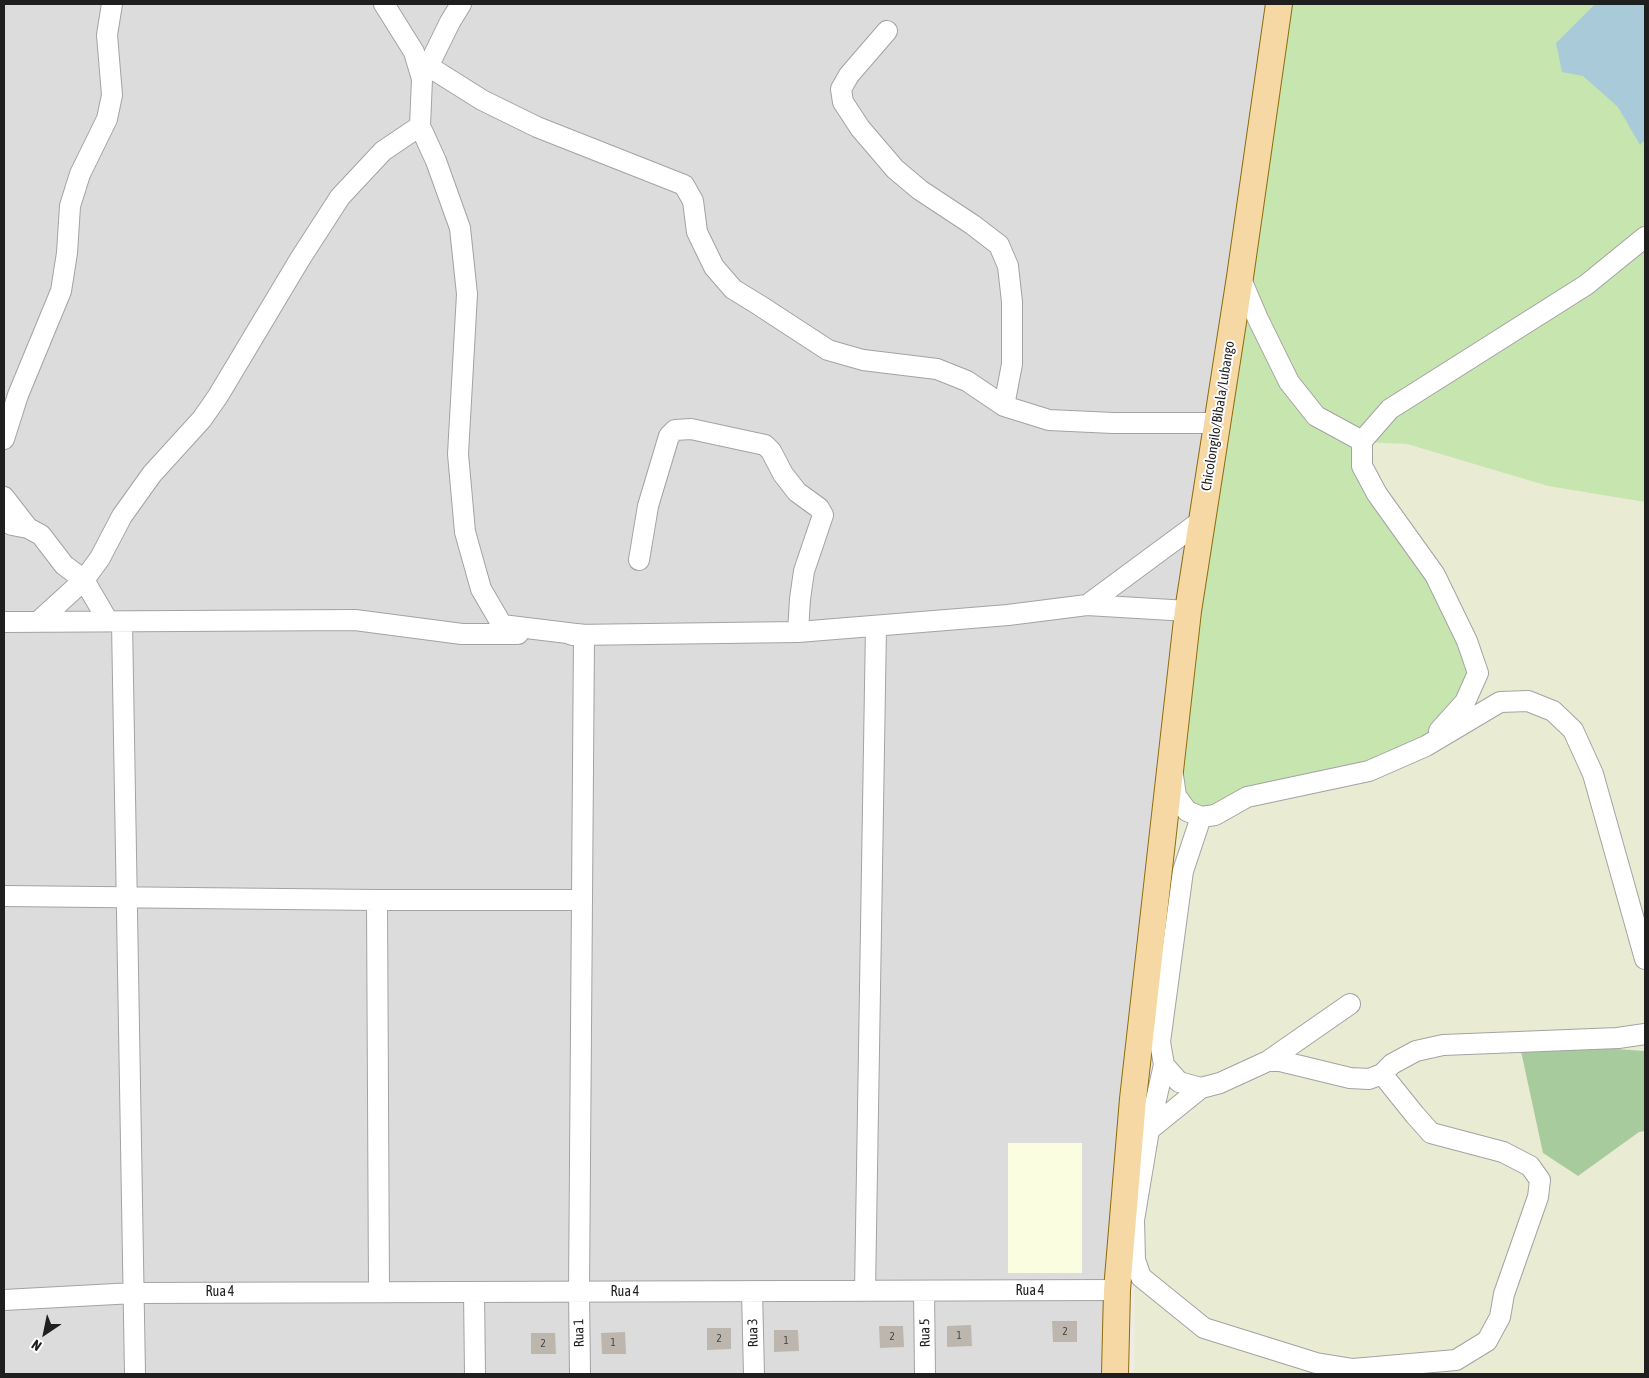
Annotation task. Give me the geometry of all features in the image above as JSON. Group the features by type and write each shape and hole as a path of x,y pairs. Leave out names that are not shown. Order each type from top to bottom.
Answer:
{"main road":[{"name":"Chicolongilo/Bibala/Lubango","path":"1115,1374 1117,1290 1133,1099 1188,611 1240,277 1279,4"}],"street":[{"path":"4,439 18,394 61,290 67,253 70,206 80,174 107,119 112,95 107,35 112,4"},
{"path":"384,4 425,73 537,127 684,185 693,201 697,232 714,267 732,289 828,350 863,360 937,369 967,382 1004,406 1048,420 1113,423 1217,423"},
{"path":"461,4 425,73 420,126 436,161 460,228 467,294 458,454 465,532 481,590 502,625 584,635"},
{"path":"887,31 849,75 841,89 842,102 860,128 895,169 920,190 973,225 999,245 1008,266 1012,302 1012,364 1004,406"},
{"path":"39,621 84,580 100,558 122,516 152,474 202,419 218,396 300,258 340,197 383,151 420,126"},
{"path":"1426,746 1465,702 1478,673 1467,641 1435,575 1377,494 1362,466 1362,442 1390,409 1586,284 1645,237"},
{"path":"1240,277 1289,382 1316,416 1362,442"},
{"path":"638,560 648,506 669,436 675,430 691,429 765,445 771,451 783,474 796,492 819,508 823,515 804,571 798,632"},
{"path":"4,497 28,528"},
{"path":"1087,605 1202,520"},
{"path":"4,521 12,525 28,528 41,535 64,565 84,580 115,622 128,898 135,1374"},
{"path":"4,622 355,620 462,634 584,635 798,632 1008,616 1087,605 1188,611"},
{"path":"865,1291 876,626"},
{"name":"Rua 1","path":"580,1374 584,635"},
{"path":"1171,763 1176,796 1187,811 1201,817 1215,815 1247,797 1295,785 1369,771 1426,746 1500,702 1528,701 1553,710 1573,730 1593,774 1645,959"},
{"path":"1201,817 1183,870 1160,1042 1164,1065 1149,1130 1134,1220 1135,1260 1141,1277 1204,1328 1316,1363 1352,1369 1456,1360 1487,1340 1500,1317 1504,1294 1538,1197 1540,1180 1530,1166 1503,1152 1430,1133 1382,1074"},
{"path":"4,896 582,900"},
{"path":"377,900 379,1291"},
{"path":"1149,1130 1201,1088 1220,1083 1268,1061 1350,1004"},
{"path":"1268,1061 1280,1061 1350,1078 1369,1079 1382,1074 1392,1064 1416,1051 1443,1045 1618,1038 1645,1034"},
{"path":"1164,1065 1179,1082 1201,1088"},
{"name":"Rua 4","path":"4,1300 134,1293 1117,1290"},
{"name":"Rua 5","path":"924,1291 925,1374"},
{"path":"474,1292 475,1374"},
{"name":"Rua 3","path":"752,1292 754,1374"}],"shaded area":[{"path":"4,4 1279,4 1217,423 1115,1374 4,1374"},
{"path":"1362,441 1407,444 1548,486 1645,502 1645,1051 1520,1042 1639,1132 1645,1131 1645,1374 1134,1374 1135,1260 1176,796 1377,494"},
{"path":"1008,1143 1082,1143 1082,1273 1008,1273"}],"green space":[{"path":"1279,4 1645,4 1645,502 1548,486 1407,444 1362,442 1362,466 1408,535 1478,673 1426,746 1201,817 1187,811 1171,763"},
{"path":"1519,1042 1645,1051 1645,1131 1639,1132 1578,1176 1543,1153"}],"water":[{"path":"1595,4 1645,4 1645,140 1640,145 1618,107 1583,76 1562,72 1556,43"}],"building":[{"path":"1052,1321 1077,1321 1077,1342 1053,1342"},
{"path":"971,1325 972,1346 947,1347 947,1326"},
{"path":"879,1326 903,1326 904,1347 880,1348"},
{"path":"707,1328 731,1328 731,1349 707,1350"},
{"path":"774,1330 798,1330 799,1351 774,1352"},
{"path":"625,1332 626,1354 602,1354 601,1333"},
{"path":"531,1333 555,1333 556,1354 531,1354"}]}
